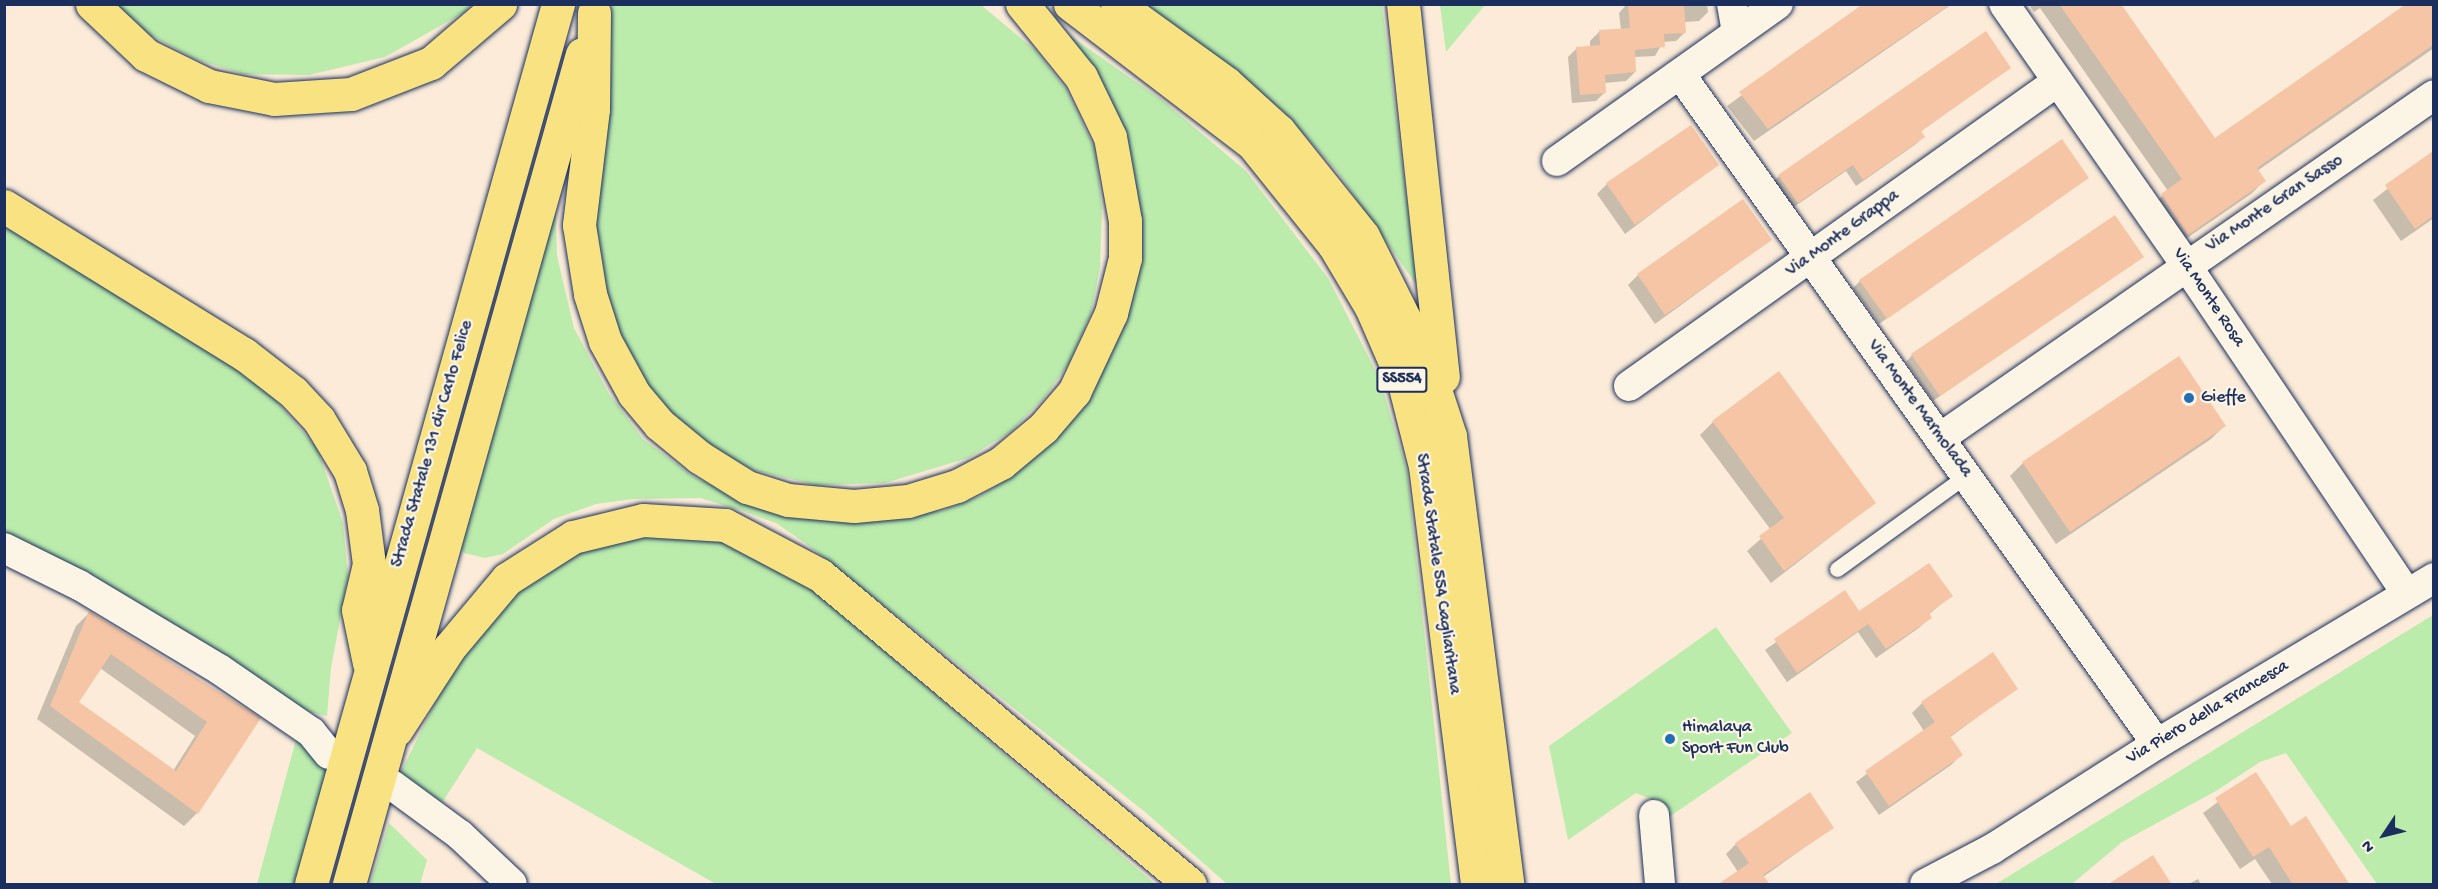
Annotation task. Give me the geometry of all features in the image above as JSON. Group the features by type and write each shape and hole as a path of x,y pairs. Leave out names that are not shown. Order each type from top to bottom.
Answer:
{"highway":[{"path":"92,4 146,55 209,86 274,99 351,94 431,63 500,4"},
{"name":"Strada Statale 131 dir Carlo Felice","path":"311,885 558,4"},
{"path":"595,9 594,109 579,225 590,294 605,341 634,394 659,424 699,457 747,487 788,500 854,506 908,501 937,492 1001,464 1043,428 1074,392 1111,313 1125,258 1125,221 1110,137 1081,77 1022,4"},
{"name":"Strada Statale 554 Cagliaritana","path":"1070,4 1252,143 1334,245 1371,307 1404,383 1425,466 1477,885"},
{"name":"Strada Statale 554 Cagliaritana","path":"1117,4 1226,83 1279,131 1325,184 1363,236 1395,295 1426,362 1450,436 1507,885"},
{"path":"1402,4 1450,436"},
{"path":"349,885 396,730 595,9"},
{"path":"4,206 244,354 293,392 319,420 350,471 362,510 369,564 358,610 370,668"},
{"path":"396,730 449,648 507,579 573,537 643,520 725,525 820,575 1190,885"}],"street":[{"path":"1557,161 1680,74 1734,19 1778,4"},
{"name":"Via Monte Rosa","path":"2004,4 2186,265 2425,584"},
{"name":"Via Monte Marmolada","path":"1680,74 2157,744"},
{"name":"Via Monte Grappa","path":"1629,386 2058,81"},
{"name":"Via Monte Gran Sasso","path":"1940,438 2433,95"},
{"path":"4,548 79,585 219,669 311,732 329,754"},
{"name":"Via Piero della Francesca","path":"1925,885 1992,849 2157,744 2425,584"},
{"path":"392,785 460,836 512,885"},
{"path":"1654,814 1660,885"},
{"name":"Via Piero della Francesca","path":"1965,885 1992,849"}],"lane":[{"path":"1837,569 1967,475"}],"green space":[{"path":"113,5 470,5 465,12 385,57 309,75 243,74 195,59 141,30"},
{"path":"612,5 981,5 1035,50 1066,89 1095,149 1102,208 1100,268 1091,313 1069,363 1044,398 1010,432 968,458 885,483 816,485 753,470 699,442 643,392 610,316 598,270 594,203"},
{"path":"1140,5 1382,5 1418,287 1336,170 1284,112"},
{"path":"1440,5 1485,5 1446,52"},
{"path":"1069,35 1162,100 1246,171 1328,278 1380,379 1407,471 1451,884 1227,884 1145,812 805,543 776,523 743,511 700,498 633,499 596,504 554,519 503,554 485,558 464,553 456,541 555,197 557,256 574,328 609,394 643,439 694,477 738,497 847,520 941,511 980,496 1004,481 1042,446 1118,331 1106,95"},
{"path":"4,225 240,371 272,396 317,448 343,523 348,576 331,668 327,716 301,710 5,538"},
{"path":"643,527 712,532 808,585 1155,884 716,884 477,748 442,803 400,774 444,685 495,602 554,557"},
{"path":"2433,615 2433,884 2377,884 2286,753 2260,762 2216,791 2122,842 2072,884 1996,884"},
{"name":"Himalaya Sport Fun Club","path":"1716,627 1792,733 1669,817 1658,802 1636,793 1568,840 1549,746"},
{"path":"297,736 329,764 301,884 257,884"},
{"path":"389,823 427,860 420,884 370,884"}],"building":[{"path":"1628,4 1684,4 1686,33 1664,34 1665,47 1635,50 1636,72 1605,75 1606,93 1580,95 1576,47 1600,45 1599,30 1630,28"},
{"path":"1863,4 1951,4 1768,129 1739,92"},
{"path":"2059,4 2121,4 2215,138 2406,4 2433,4 2433,45 2257,168 2266,181 2188,235 2161,194 2182,179"},
{"path":"1986,31 2011,68 1921,131 1925,137 1863,180 1853,165 1798,203 1778,175"},
{"path":"1691,125 1719,165 1635,225 1606,183"},
{"path":"2062,139 2089,178 1887,319 1859,280"},
{"path":"2433,151 2433,216 2415,229 2385,185"},
{"path":"1743,199 1772,240 1665,315 1637,274"},
{"path":"2115,215 2144,257 1940,396 1911,354"},
{"path":"2179,356 2226,426 2070,532 2022,462"},
{"path":"1779,371 1876,503 1784,571 1759,536 1784,518 1712,421"},
{"path":"1929,563 1953,596 1929,613 1932,618 1886,649 1859,611"},
{"path":"1845,590 1868,624 1797,673 1774,639"},
{"path":"89,611 261,718 198,814 50,706","holes":["111,654 207,722 176,771 79,702"]},
{"path":"1993,652 2018,689 1950,736 1963,755 1889,806 1865,771 1935,722 1921,702"},
{"path":"2256,772 2291,826 2306,816 2350,885 2293,885 2269,847 2253,857 2215,798"},
{"path":"1810,792 1834,828 1763,875 1770,885 1717,885 1749,863 1735,843"},
{"path":"2153,855 2172,885 2107,885"}],"place":[{"name":"Gieffe","path":"2189,398"},
{"name":"Himalaya Sport Fun Club","path":"1670,739"}]}
